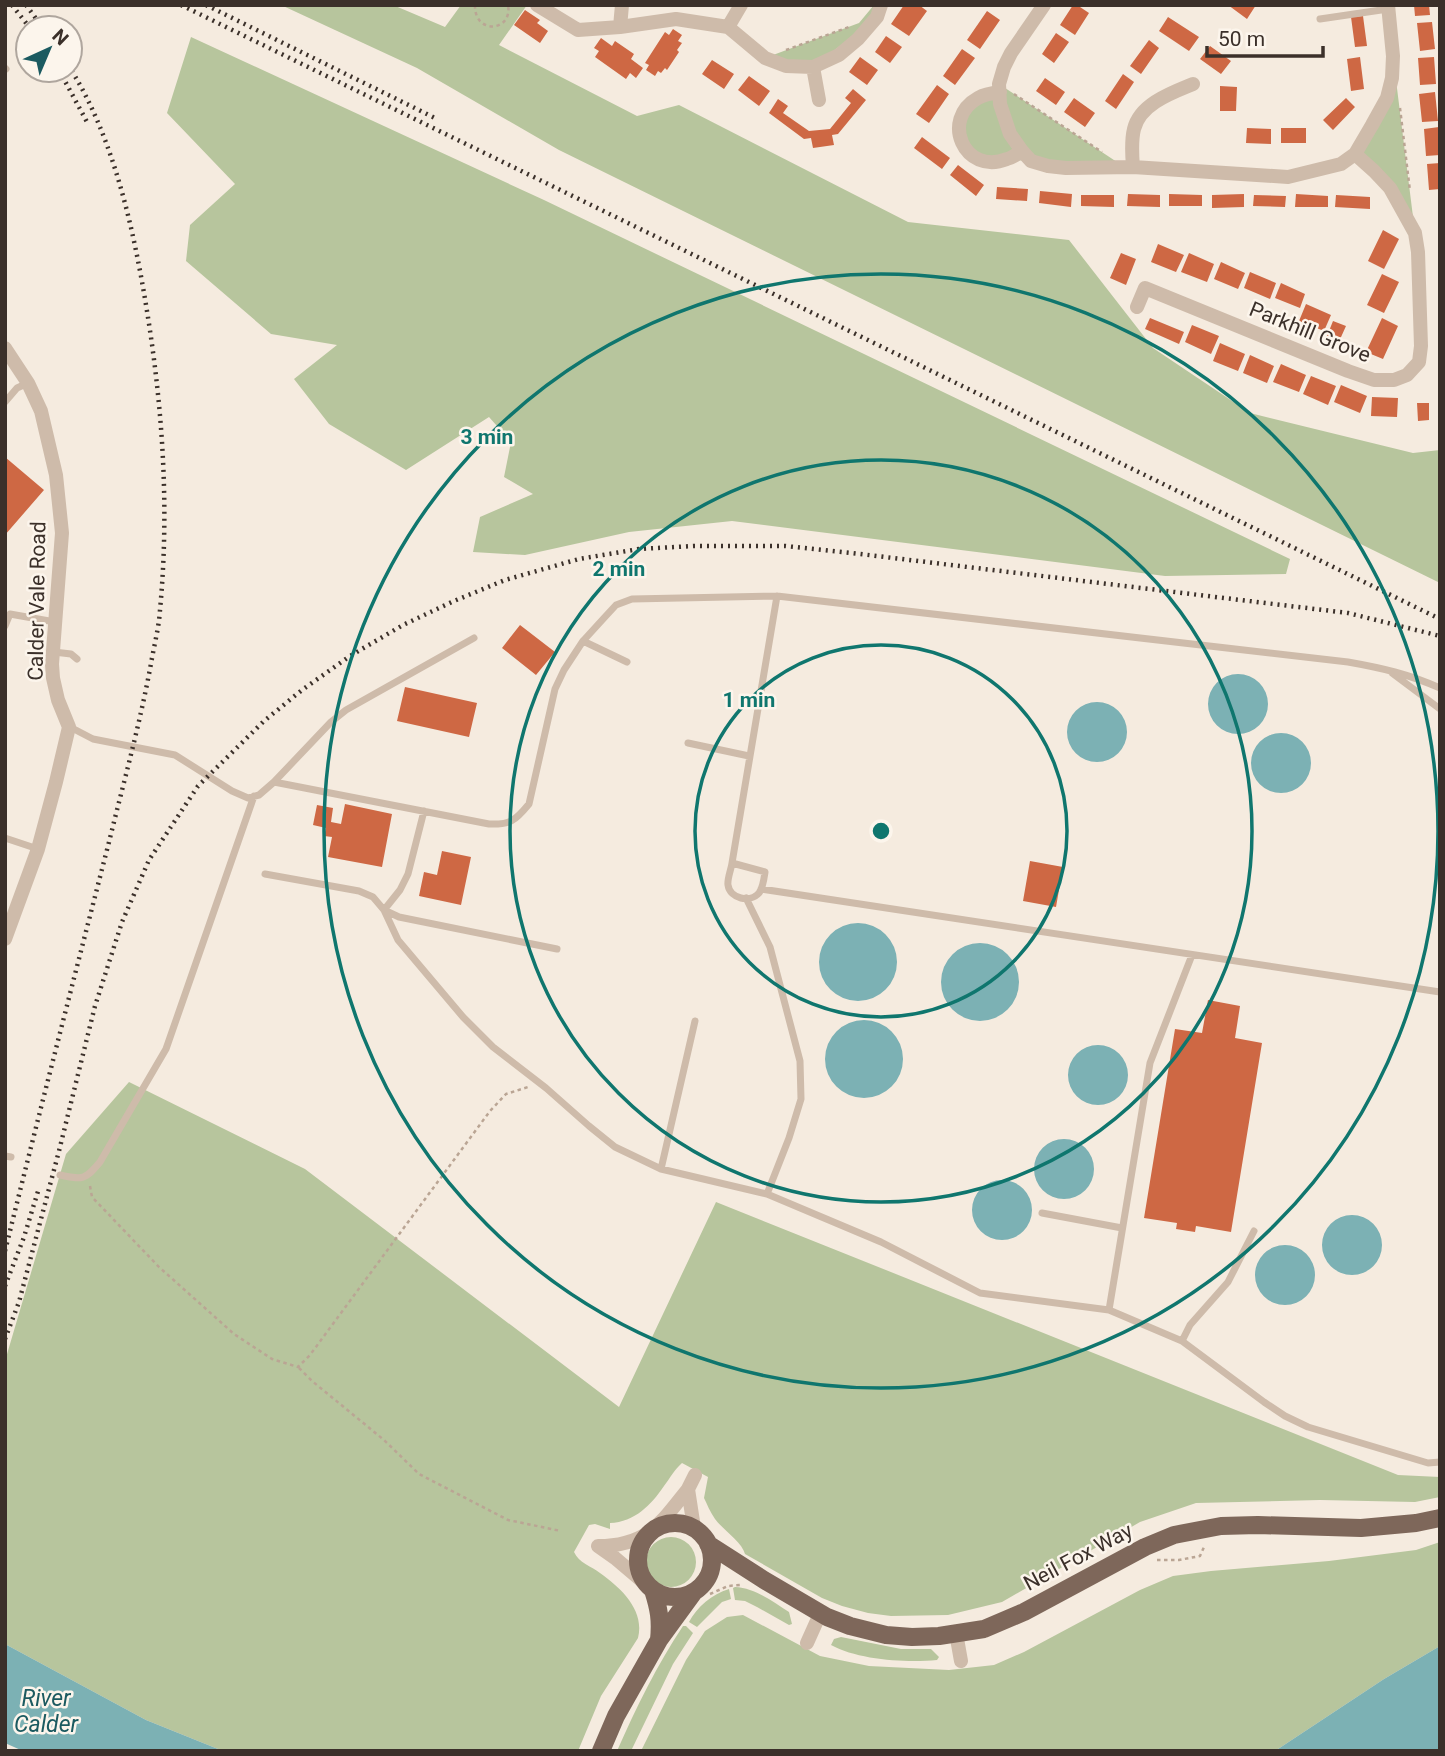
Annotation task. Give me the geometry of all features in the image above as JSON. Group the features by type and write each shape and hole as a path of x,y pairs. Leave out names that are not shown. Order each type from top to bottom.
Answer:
{"main road":[{"name":"Neil Fox Way","path":"694,1528 704,1536 708,1544 820,1614 850,1626 886,1635 912,1637 984,1629 1024,1612 1145,1547 1174,1535 1221,1526 1361,1528 1440,1518"},
{"path":"659,1640 659,1608 651,1588 642,1576 638,1553 650,1533 660,1526 671,1523 694,1528"},
{"path":"708,1544 712,1560 710,1573 715,1583"},
{"path":"601,1751 659,1640 694,1592 704,1584 715,1583 723,1574 753,1573"},
{"path":"651,1588 669,1597 682,1597 694,1592"}],"street":[{"path":"537,5 578,30 676,19 728,27 765,58 786,66 813,67 839,55 858,39 877,18 881,5"},
{"path":"620,27 622,5"},
{"path":"728,27 741,5"},
{"path":"1044,5 1011,53 999,88 1004,121 1010,134 1031,161 1066,168 1133,167 1288,177 1341,164 1355,154 1387,98 1392,78 1393,56 1388,7"},
{"path":"813,67 819,100"},
{"path":"1133,167 1134,127 1142,112 1169,93 1193,84"},
{"path":"999,88 975,99 966,108 959,129 962,145 973,157 985,162 1009,159 1022,151"},
{"name":"Parkhill Grove","path":"1137,307 1145,288 1374,380 1394,380 1407,375 1419,362 1421,346 1415,233 1390,188 1355,154"},
{"name":"Calder Vale Road","path":"5,348 28,383 41,411 56,475 62,533 53,678 69,727"},
{"path":"5,939 38,849 69,727"},
{"path":"651,1588 592,1543 618,1546 650,1533 671,1511 695,1475"},
{"path":"688,1489 694,1528"},
{"path":"807,1643 820,1614"},
{"path":"956,1633 961,1661"}],"lane":[{"path":"1320,19 1388,7"},
{"path":"5,402 17,388 28,383"},
{"path":"732,863 765,872 761,889 755,897 739,898 733,895 727,884 777,596"},
{"path":"274,782 489,824 505,824 518,817 529,804 555,689 564,670 583,641 616,605 632,599 777,596 1348,662 1386,668 1440,688"},
{"path":"5,626 10,614 57,622"},
{"path":"69,727 93,739 175,755 248,798 259,795 274,782 331,722 346,710 474,638"},
{"path":"583,641 627,662"},
{"path":"54,652 71,654 77,659"},
{"path":"1386,668 1440,709"},
{"path":"688,743 749,756"},
{"path":"60,1175 76,1179 88,1176 100,1162 166,1049 254,796"},
{"path":"384,910 400,890 408,874 424,811"},
{"path":"5,838 38,849"},
{"path":"265,874 359,891 373,897 384,910 398,940 463,1017 493,1046 615,1147 661,1169 767,1194 881,1242 981,1293 1109,1310 1182,1340 1264,1402 1308,1427 1428,1463 1440,1462"},
{"path":"761,889 1440,992"},
{"path":"746,898 770,947 800,1061 801,1099 767,1194"},
{"path":"384,910 399,917 557,949"},
{"path":"1109,1310 1150,1063 1192,955"},
{"path":"661,1169 695,1021"},
{"path":"1042,1213 1122,1228"},
{"path":"1182,1340 1190,1325 1228,1282 1255,1231"}],"path":[{"path":"475,5 476,18 491,27 500,25 507,18 508,5"},
{"path":"765,58 859,23"},
{"path":"999,88 1103,152"},
{"path":"1398,97 1410,192"},
{"path":"298,1367 310,1355 490,1111 506,1094 542,1085"},
{"path":"88,1176 92,1197 159,1267 234,1334 272,1359 298,1367 384,1440 419,1474 508,1520 561,1531"},
{"path":"1179,1560 1200,1556"},
{"path":"715,1583 733,1584"}],"green space":[{"path":"281,5 393,5 445,27 461,5 527,5 499,45 637,116 679,105 908,222 1069,240 1153,348 1250,413 1413,453 1440,450 1440,583 559,150 417,68"},
{"path":"874,5 877,17 813,67 765,58 859,23"},
{"path":"191,37 544,200 1290,559 1286,574 1165,576 732,521 629,532 525,555 473,552 480,517 533,494 504,477 511,442 489,417 406,470 329,424 294,379 337,345 271,334 186,261 190,225 235,184 167,113"},
{"path":"1393,56 1415,233 1403,209 1355,154 1372,125"},
{"path":"999,84 1126,168 973,157 961,118"},
{"path":"129,1082 305,1169 619,1407 716,1202 1398,1475 1440,1477 1440,1497 1415,1502 1320,1500 1196,1503 1140,1522 1002,1602 948,1615 891,1616 868,1613 822,1598 745,1554 715,1519 704,1498 708,1477 682,1463 654,1500 642,1511 619,1522 610,1523 610,1529 595,1524 589,1525 574,1552 582,1562 608,1579 623,1593 635,1609 639,1628 638,1638 601,1696 578,1751 223,1751 146,1720 5,1644 5,1361 66,1154"},
{"path":"671,1537 688,1545 696,1562 688,1579 671,1587 654,1579 646,1562 654,1545"},
{"path":"1440,1542 1440,1646 1384,1679 1275,1751 641,1751 686,1660 705,1631 727,1617 743,1615 820,1656 869,1666 949,1670 994,1665 1024,1652 1140,1590 1173,1576 1416,1550"},
{"path":"735,1587 756,1592 789,1612 792,1624 789,1625 745,1601 735,1600"},
{"path":"729,1589 731,1599 722,1602 697,1627 689,1622 706,1602"},
{"path":"683,1626 693,1633 673,1664 631,1751 617,1751 647,1687"},
{"path":"841,1637 901,1649 931,1649 939,1657 937,1660 912,1661 868,1657 831,1645 834,1639"}],"water":[{"path":"1238,674 1259,683 1268,704 1259,725 1238,734 1217,725 1208,704 1217,683"},
{"path":"1097,702 1118,711 1127,732 1118,753 1097,762 1076,753 1067,732 1076,711"},
{"path":"1281,733 1302,742 1311,763 1302,784 1281,793 1260,784 1251,763 1260,742"},
{"path":"858,923 873,926 885,935 894,947 897,962 894,977 885,989 873,998 858,1001 843,998 831,989 822,977 819,962 822,947 831,935 843,926"},
{"path":"980,943 995,946 1007,955 1016,967 1019,982 1016,997 1007,1009 995,1018 980,1021 965,1018 953,1009 944,997 941,982 944,967 953,955 965,946"},
{"path":"864,1020 879,1023 891,1032 900,1044 903,1059 900,1074 891,1086 879,1095 864,1098 849,1095 837,1086 828,1074 825,1059 828,1044 837,1032 849,1023"},
{"path":"1098,1045 1119,1054 1128,1075 1119,1096 1098,1105 1077,1096 1068,1075 1077,1054"},
{"path":"1064,1139 1085,1148 1094,1169 1085,1190 1064,1199 1043,1190 1034,1169 1043,1148"},
{"path":"1002,1180 1023,1189 1032,1210 1023,1231 1002,1240 981,1231 972,1210 981,1189"},
{"path":"1352,1215 1373,1224 1382,1245 1373,1266 1352,1275 1331,1266 1322,1245 1331,1224"},
{"path":"1285,1245 1306,1254 1315,1275 1306,1296 1285,1305 1264,1296 1255,1275 1264,1254"},
{"name":"River Calder","path":"5,1644 146,1720 223,1751 23,1751 5,1743"},
{"path":"1440,1646 1440,1751 1275,1751 1384,1679"}],"building":[{"path":"904,5 919,5 927,11 909,36 891,24"},
{"path":"1073,5 1089,13 1075,35 1060,25"},
{"path":"1228,5 1256,5 1247,19"},
{"path":"1414,5 1429,5 1430,15 1415,16"},
{"path":"525,10 540,20 537,23 548,31 540,43 514,25"},
{"path":"987,11 1000,20 980,49 967,40"},
{"path":"1363,16 1367,46 1355,47 1351,17"},
{"path":"1168,17 1199,37 1189,51 1159,31"},
{"path":"1432,22 1435,49 1420,51 1417,23"},
{"path":"673,29 682,35 678,41 682,43 677,50 679,52 667,70 665,68 661,73 658,71 655,76 646,70 649,65 645,63 665,32 669,35"},
{"path":"1056,33 1069,42 1054,63 1042,54"},
{"path":"886,36 902,47 890,63 875,52"},
{"path":"601,38 612,46 615,41 634,54 631,59 643,68 636,78 630,73 626,79 595,57 599,51 594,48"},
{"path":"1149,40 1159,48 1141,74 1130,66"},
{"path":"1210,46 1231,61 1221,74 1200,59"},
{"path":"962,49 975,58 955,85 943,76"},
{"path":"860,57 878,70 867,85 849,72"},
{"path":"1360,57 1364,89 1351,91 1347,59"},
{"path":"1434,57 1436,84 1420,85 1418,58"},
{"path":"712,60 734,74 724,89 702,74"},
{"path":"1123,74 1134,82 1116,109 1105,101"},
{"path":"749,76 770,91 759,106 738,90"},
{"path":"1045,78 1065,92 1056,105 1036,91"},
{"path":"937,85 949,94 929,123 916,114"},
{"path":"1220,86 1237,87 1236,111 1220,111"},
{"path":"853,89 866,100 838,134 832,135 834,145 813,148 811,138 804,139 769,113 778,99 788,106 783,113 809,131 830,129 851,103 845,98"},
{"path":"1435,92 1438,121 1422,122 1419,94"},
{"path":"1074,98 1095,113 1085,127 1064,112"},
{"path":"1346,98 1355,107 1333,130 1323,120"},
{"path":"1439,127 1440,155 1426,156 1424,129"},
{"path":"1247,128 1271,129 1271,144 1246,143"},
{"path":"1281,128 1306,128 1306,143 1281,143"},
{"path":"922,137 950,158 942,169 914,148"},
{"path":"1440,163 1440,189 1429,190 1427,164"},
{"path":"958,165 984,185 976,196 950,175"},
{"path":"997,187 1028,189 1027,201 996,199"},
{"path":"1040,191 1072,194 1071,207 1039,203"},
{"path":"1128,194 1160,195 1160,207 1127,206"},
{"path":"1169,194 1202,195 1202,206 1169,206"},
{"path":"1244,194 1244,207 1212,208 1212,195"},
{"path":"1296,194 1328,196 1328,207 1295,207"},
{"path":"1081,195 1114,195 1114,207 1081,206"},
{"path":"1254,195 1286,196 1285,207 1253,206"},
{"path":"1336,195 1370,197 1370,209 1335,207"},
{"path":"1383,230 1399,239 1384,269 1368,261"},
{"path":"1158,244 1184,255 1176,272 1151,262"},
{"path":"1121,253 1136,259 1126,285 1110,278"},
{"path":"1189,253 1214,264 1207,282 1181,272"},
{"path":"1221,262 1245,273 1238,289 1214,279"},
{"path":"1250,272 1276,283 1270,299 1244,288"},
{"path":"1382,274 1399,282 1384,313 1367,305"},
{"path":"1281,283 1305,294 1300,308 1275,298"},
{"path":"1306,304 1331,315 1324,331 1299,321"},
{"path":"1150,318 1184,332 1179,344 1145,329"},
{"path":"1382,318 1398,326 1383,359 1366,352"},
{"path":"1333,321 1346,326 1337,346 1325,341"},
{"path":"1192,325 1219,336 1211,354 1185,342"},
{"path":"1220,343 1245,354 1238,371 1213,361"},
{"path":"1250,355 1274,366 1267,383 1243,373"},
{"path":"1281,364 1306,375 1299,392 1273,382"},
{"path":"1311,376 1336,386 1328,405 1303,394"},
{"path":"1341,385 1367,396 1360,413 1334,402"},
{"path":"1372,397 1398,398 1397,417 1371,416"},
{"path":"1417,403 1429,403 1429,420 1418,421"},
{"path":"5,457 44,490 5,535"},
{"path":"520,625 555,652 536,675 502,648"},
{"path":"405,687 477,703 469,737 397,721"},
{"path":"345,804 392,814 382,867 328,857 332,837 324,836 326,828 313,825 317,805 333,808 331,822 341,824"},
{"path":"442,851 471,857 461,905 419,896 424,872 437,875"},
{"path":"1030,861 1063,867 1056,907 1023,901"},
{"path":"1208,1000 1240,1006 1235,1038 1262,1043 1231,1232 1196,1226 1195,1232 1176,1229 1177,1223 1144,1218 1175,1029 1202,1033"}],"railway":[{"path":"12,5 19,14"},
{"path":"26,5 33,14"},
{"path":"181,5 1440,619"},
{"path":"206,5 435,118"},
{"path":"67,84 87,122"},
{"path":"5,1251 138,727 158,628 163,570 164,490 160,411 139,264 118,177 97,120 79,84"},
{"path":"5,1339 19,1302 95,1006 122,922 149,860 198,786 264,721 350,656 403,625 505,580 579,559 639,549 785,546 1348,613 1440,636"},
{"path":"5,1286 39,1188"}]}
